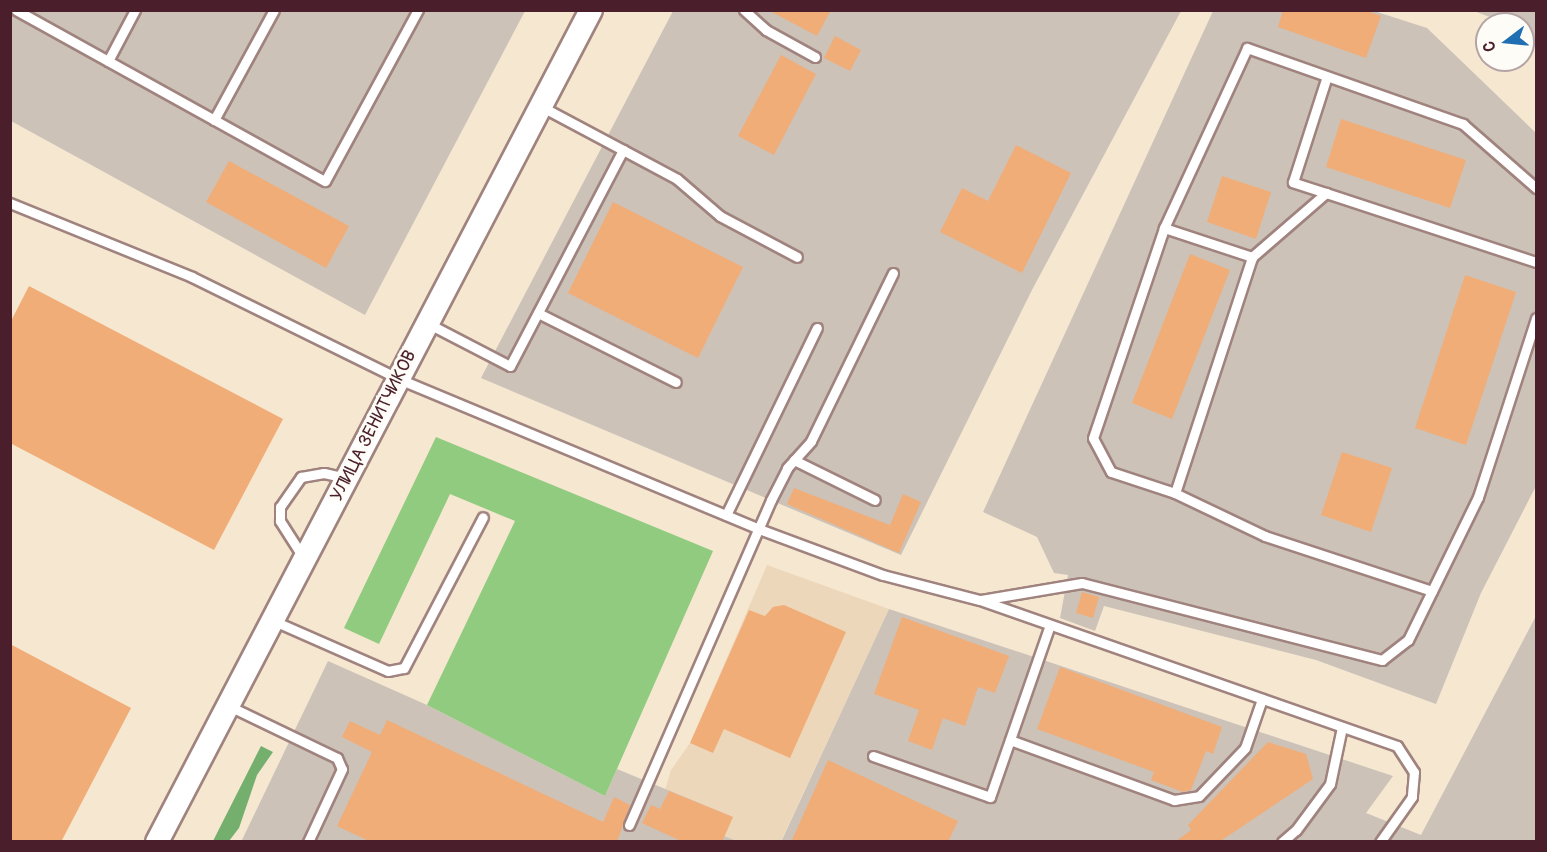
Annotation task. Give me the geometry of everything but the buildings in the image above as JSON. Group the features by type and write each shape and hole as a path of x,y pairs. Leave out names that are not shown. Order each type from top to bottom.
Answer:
{"street":[{"name":"УЛИЦА ЗЕНИТЧИКОВ","path":"159,841 591,10"}],"lane":[{"path":"16,10 324,181 418,10"},
{"path":"108,61 135,10"},
{"path":"214,120 274,10"},
{"path":"744,10 766,30 816,57"},
{"path":"1432,591 1265,536 1174,493 1111,472 1094,438 1164,228 1246,48 1326,79 1463,124 1536,188"},
{"path":"1326,79 1293,182 1536,262"},
{"path":"540,107 677,179 720,216 797,257"},
{"path":"427,323 510,366 623,150"},
{"path":"1174,493 1252,257 1326,193"},
{"path":"10,203 192,277 399,379 759,529 883,575 980,600 1396,746 1414,772 1412,797 1380,842"},
{"path":"1164,228 1252,257"},
{"path":"629,825 759,529 794,460 811,441 893,273"},
{"path":"538,313 676,382"},
{"path":"980,600 1082,583 1383,660 1408,640 1478,497 1536,318"},
{"path":"726,515 817,328"},
{"path":"794,460 875,500"},
{"path":"304,563 299,546 280,521 280,507 301,477 324,473 347,479"},
{"path":"274,621 388,671 404,668 483,517"},
{"path":"873,756 990,797 1050,625"},
{"path":"1010,740 1174,800 1199,796 1245,748 1262,699"},
{"path":"229,706 337,758 342,769 308,842"},
{"path":"1282,842 1296,830 1330,784 1342,728"}],"shaded area":[{"path":"11,11 525,11 365,315 11,121"},
{"path":"673,11 1181,11 1032,290 901,555 481,378"},
{"path":"1213,11 1374,11 1427,28 1536,133 1536,486 1481,593 1436,704 1316,660 1104,606 1095,631 1060,618 1068,575 1054,573 1037,537 983,512"},
{"path":"1474,11 1536,11 1536,45 1535,12"},
{"path":"767,565 889,609 781,841 737,841 724,836 733,817 665,790 671,770 690,743"},
{"path":"889,609 1393,776 1366,813 1421,835 1536,616 1536,841 781,842"},
{"path":"328,661 427,705 605,796 617,769 733,817 724,836 737,841 241,842"}],"green space":[{"path":"436,437 713,551 605,796 427,705 515,521 450,494 379,644 344,628"},
{"path":"261,746 273,752 257,775 239,828 229,841 213,841"}]}
